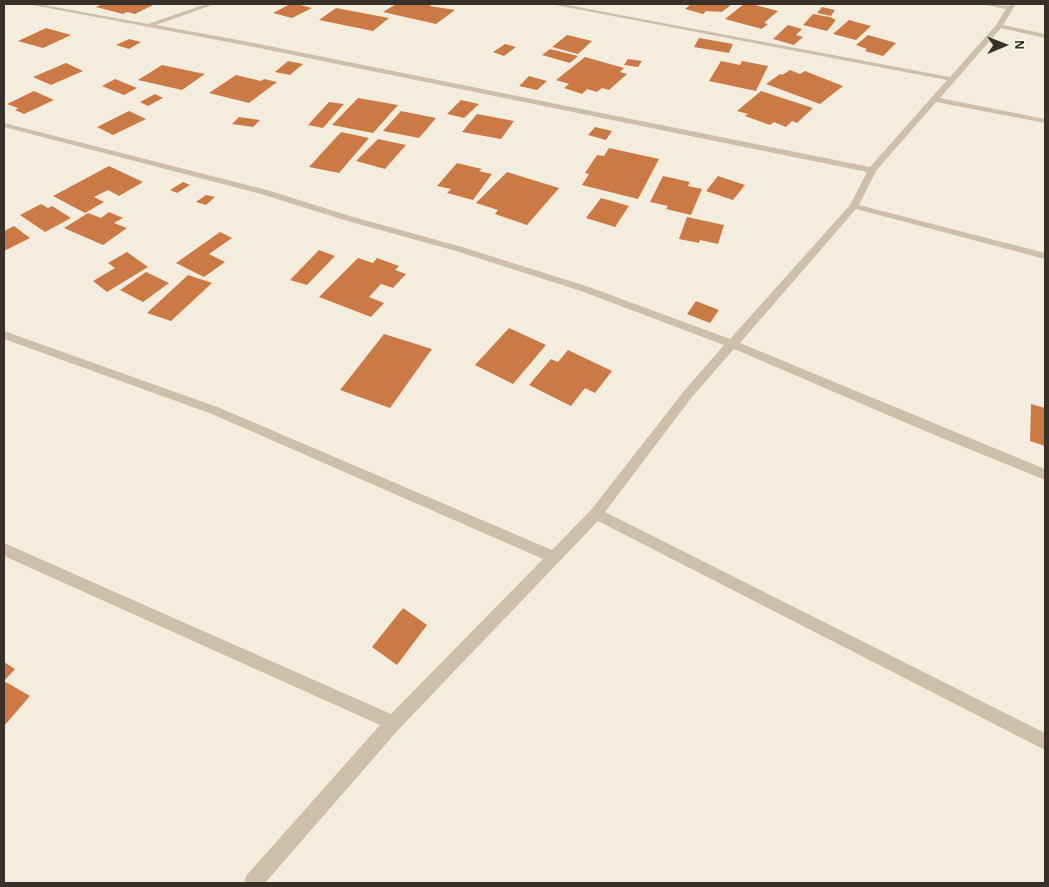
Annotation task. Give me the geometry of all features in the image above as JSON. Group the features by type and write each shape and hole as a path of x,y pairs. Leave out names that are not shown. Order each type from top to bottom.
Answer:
{"street":[{"path":"30,4 344,63 872,170"},
{"path":"149,26 212,4"},
{"path":"553,4 951,79"},
{"path":"253,883 393,723 596,514 688,394 854,206 872,170 999,26 1011,6 984,4"},
{"path":"999,26 1045,36"},
{"path":"934,99 1045,121"},
{"path":"4,125 264,192 347,218 459,249 585,289 732,344 1045,475"},
{"path":"854,206 1045,256"},
{"path":"4,335 216,411 554,557"},
{"path":"596,514 1045,742"},
{"path":"4,549 393,723"}],"building":[{"path":"103,4 153,5 135,14 127,12 123,14 96,7"},
{"path":"290,4 312,8 292,18 273,13"},
{"path":"396,4 433,4 430,6 455,10 436,24 383,12"},
{"path":"691,4 732,4 722,12 706,11 703,14 685,9"},
{"path":"744,4 752,4 778,11 764,23 768,24 762,29 725,19"},
{"path":"822,7 835,10 831,16 817,13"},
{"path":"336,8 389,18 373,31 319,20"},
{"path":"813,14 836,20 827,31 803,25"},
{"path":"849,20 871,26 856,40 833,34"},
{"path":"788,25 802,29 796,35 803,37 794,45 773,39"},
{"path":"46,28 71,35 43,48 18,41"},
{"path":"567,35 592,41 578,54 552,47"},
{"path":"868,35 896,43 883,56 865,51 867,49 856,45"},
{"path":"699,38 733,44 729,53 694,47"},
{"path":"129,39 141,42 129,49 116,45"},
{"path":"505,44 516,47 504,56 493,52"},
{"path":"550,49 578,56 570,63 542,55"},
{"path":"585,57 624,68 620,72 627,74 609,90 602,88 597,92 587,89 582,94 564,88 569,84 556,80"},
{"path":"628,59 642,61 638,67 624,65"},
{"path":"288,61 303,64 290,75 275,72"},
{"path":"721,61 740,65 742,61 768,66 756,91 709,81"},
{"path":"66,63 83,71 51,85 33,77"},
{"path":"162,65 205,74 182,90 138,80"},
{"path":"790,70 800,74 805,71 843,86 820,104 766,84 780,74 782,75"},
{"path":"236,75 261,81 264,79 277,82 249,103 209,93"},
{"path":"529,76 547,81 537,90 519,86"},
{"path":"115,79 137,88 124,95 102,86"},
{"path":"34,91 54,100 24,114 15,110 18,108 7,104"},
{"path":"761,91 813,108 797,123 792,121 786,127 774,122 770,125 745,116 748,114 737,111"},
{"path":"155,94 163,98 148,106 140,102"},
{"path":"358,98 398,105 373,133 332,125"},
{"path":"461,100 479,104 464,118 447,114"},
{"path":"329,102 344,104 323,128 308,125"},
{"path":"129,111 146,119 113,135 97,127"},
{"path":"401,111 436,118 419,138 383,131"},
{"path":"477,114 514,121 501,139 462,132"},
{"path":"239,117 260,120 253,127 232,124"},
{"path":"595,127 612,131 606,140 588,135"},
{"path":"341,132 369,138 339,173 309,167"},
{"path":"378,139 406,145 385,169 356,161"},
{"path":"609,148 659,159 638,199 582,185 589,174 585,173 597,155 604,156"},
{"path":"457,163 482,169 479,171 492,174 473,200 447,193 451,189 437,186"},
{"path":"109,166 143,182 119,196 108,190 94,197 104,202 85,213 53,196"},
{"path":"507,172 559,188 527,225 495,214 498,210 476,203"},
{"path":"663,176 690,182 688,186 702,189 691,215 666,209 668,206 650,202"},
{"path":"718,176 745,185 733,200 706,191"},
{"path":"183,182 190,185 177,193 170,190"},
{"path":"206,195 215,197 206,205 196,202"},
{"path":"601,198 629,206 615,227 586,218"},
{"path":"41,204 48,208 52,206 71,218 45,232 20,215"},
{"path":"109,212 123,218 114,223 127,228 103,245 64,228 88,213 101,218"},
{"path":"687,217 724,225 718,244 700,240 699,243 679,239"},
{"path":"14,226 30,238 4,251 4,231"},
{"path":"220,232 232,238 209,254 225,262 204,277 176,263"},
{"path":"319,250 335,256 307,285 290,280"},
{"path":"127,252 148,267 107,292 93,281 115,268 108,263"},
{"path":"358,258 373,263 377,258 399,266 395,270 406,274 393,288 381,284 369,297 384,303 371,317 319,297"},
{"path":"146,272 169,283 143,302 120,290"},
{"path":"188,275 212,283 171,321 147,313"},
{"path":"696,301 719,310 710,323 687,314"},
{"path":"509,328 546,345 513,384 475,365"},
{"path":"384,334 432,349 390,408 340,390"},
{"path":"568,350 612,371 595,393 585,388 571,406 529,385 551,359 558,362"},
{"path":"1031,404 1045,408 1045,446 1030,441"},
{"path":"403,608 427,625 397,665 372,647"},
{"path":"4,662 15,669 4,681"},
{"path":"4,681 30,696 4,726"}]}
